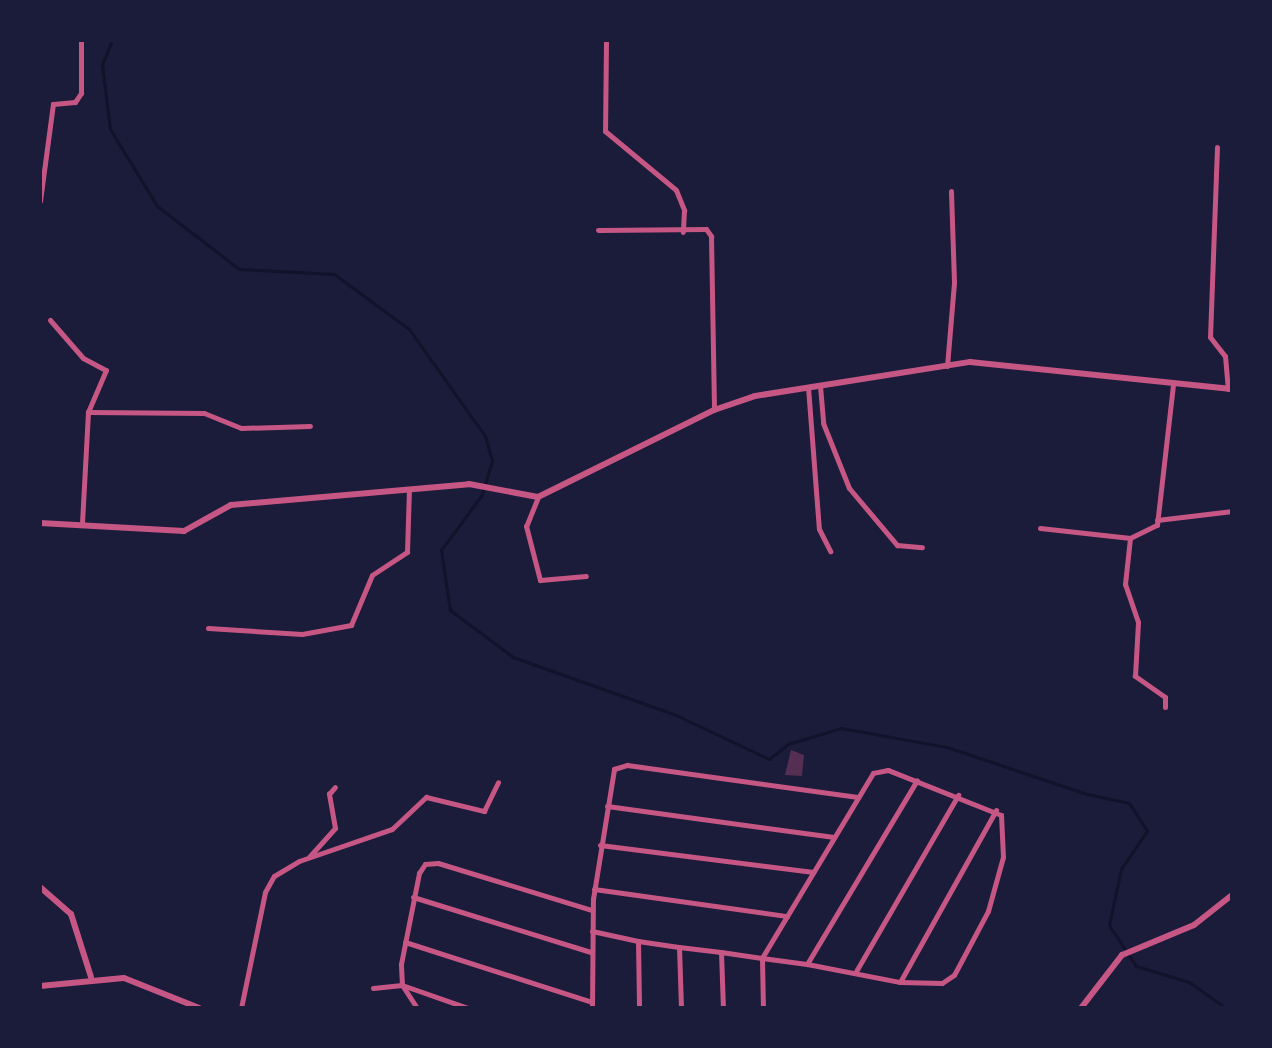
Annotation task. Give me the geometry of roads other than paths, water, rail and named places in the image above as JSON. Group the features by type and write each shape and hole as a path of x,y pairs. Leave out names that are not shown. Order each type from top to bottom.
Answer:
{"street":[{"path":"40,201 53,104 75,102 81,93 81,40"},
{"path":"606,40 605,131 676,190 684,210 683,232"},
{"path":"40,523 184,531 231,505 480,485 538,497 714,410 808,386 947,366 1011,364 1230,389 1225,356 1210,337 1217,147"},
{"path":"947,366 954,282 951,191"},
{"path":"598,230 683,232 706,229 711,236 714,410"},
{"path":"50,320 83,358 106,370 88,412 82,524"},
{"path":"1040,528 1130,538 1155,530 1173,384"},
{"path":"820,385 823,423 849,488 897,545 922,547"},
{"path":"808,386 819,529 830,551"},
{"path":"88,412 204,413 241,428 310,426"},
{"path":"208,628 302,634 351,625 372,575 407,552 409,489"},
{"path":"538,497 526,526 540,580 586,576"},
{"path":"1157,520 1232,511"},
{"path":"1130,538 1125,584 1138,622 1135,676 1165,697 1165,707"},
{"path":"405,942 592,1005 592,910 612,772 627,765 858,797"},
{"path":"592,931 638,941 679,947 721,952 762,958 807,964 900,982 937,985 949,980 975,940 1003,857 1004,821 996,810 917,780 878,770 858,797 762,958 763,1008"},
{"path":"807,964 917,780"},
{"path":"241,1008 265,892 274,876 308,858 392,829 426,797 484,811 498,782"},
{"path":"308,858 335,828 329,794 335,787"},
{"path":"855,973 958,795"},
{"path":"607,806 834,837"},
{"path":"900,982 996,810"},
{"path":"600,845 813,872"},
{"path":"417,1008 402,985 405,942 421,868 438,863 592,910"},
{"path":"40,887 71,914 91,977"},
{"path":"594,889 787,916"},
{"path":"1081,1008 1122,955 1194,925 1232,895"},
{"path":"413,897 591,952"},
{"path":"638,941 639,1008"},
{"path":"679,947 681,1008"},
{"path":"721,952 723,1008"},
{"path":"40,986 91,977 144,983 199,1008"},
{"path":"373,988 402,985 468,1008"}],"waterway":[{"path":"112,40 102,65 110,129 157,206 239,269 334,274 409,329 485,436 492,461 481,496 441,550 450,610 513,657 676,715 769,759 788,744 841,728 947,747 1087,794 1129,803 1147,831 1121,869 1109,925 1136,966 1189,982 1226,1008"}]}
